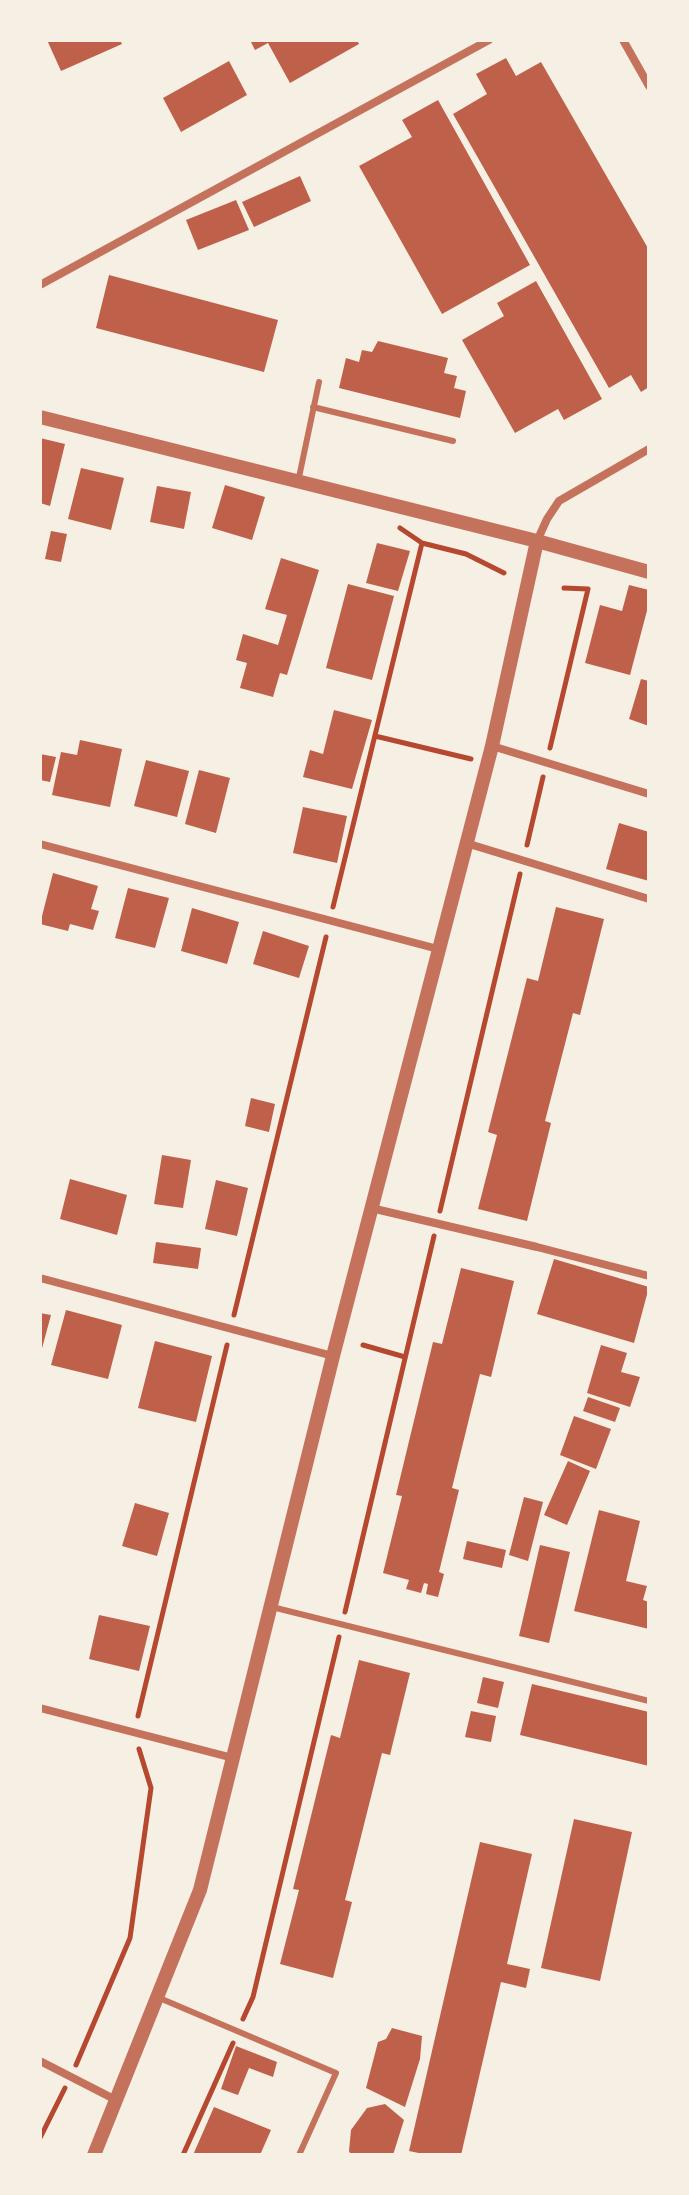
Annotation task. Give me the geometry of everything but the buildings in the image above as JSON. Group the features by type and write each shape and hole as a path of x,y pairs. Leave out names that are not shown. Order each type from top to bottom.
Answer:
{"street":[{"path":"40,285 489,40"},
{"path":"623,40 649,86"},
{"path":"40,417 537,541 649,572"},
{"path":"94,2155 200,1890 333,1356 492,746 537,541 559,501 649,449"},
{"path":"492,746 649,794"},
{"path":"466,843 649,899"},
{"path":"40,844 438,949"},
{"path":"371,1208 649,1276"},
{"path":"40,1278 333,1356"},
{"path":"40,1708 233,1758"},
{"path":"40,2061 116,2100"}],"lane":[{"path":"298,482 319,382"},
{"path":"313,407 453,441"},
{"path":"272,1607 649,1701"},
{"path":"157,1997 336,2073 299,2155"}],"path":[{"path":"183,2155 253,1997 588,589 564,588"},
{"path":"375,736 487,763"},
{"path":"363,1345 405,1357"},
{"path":"40,2138 71,2077"}]}
